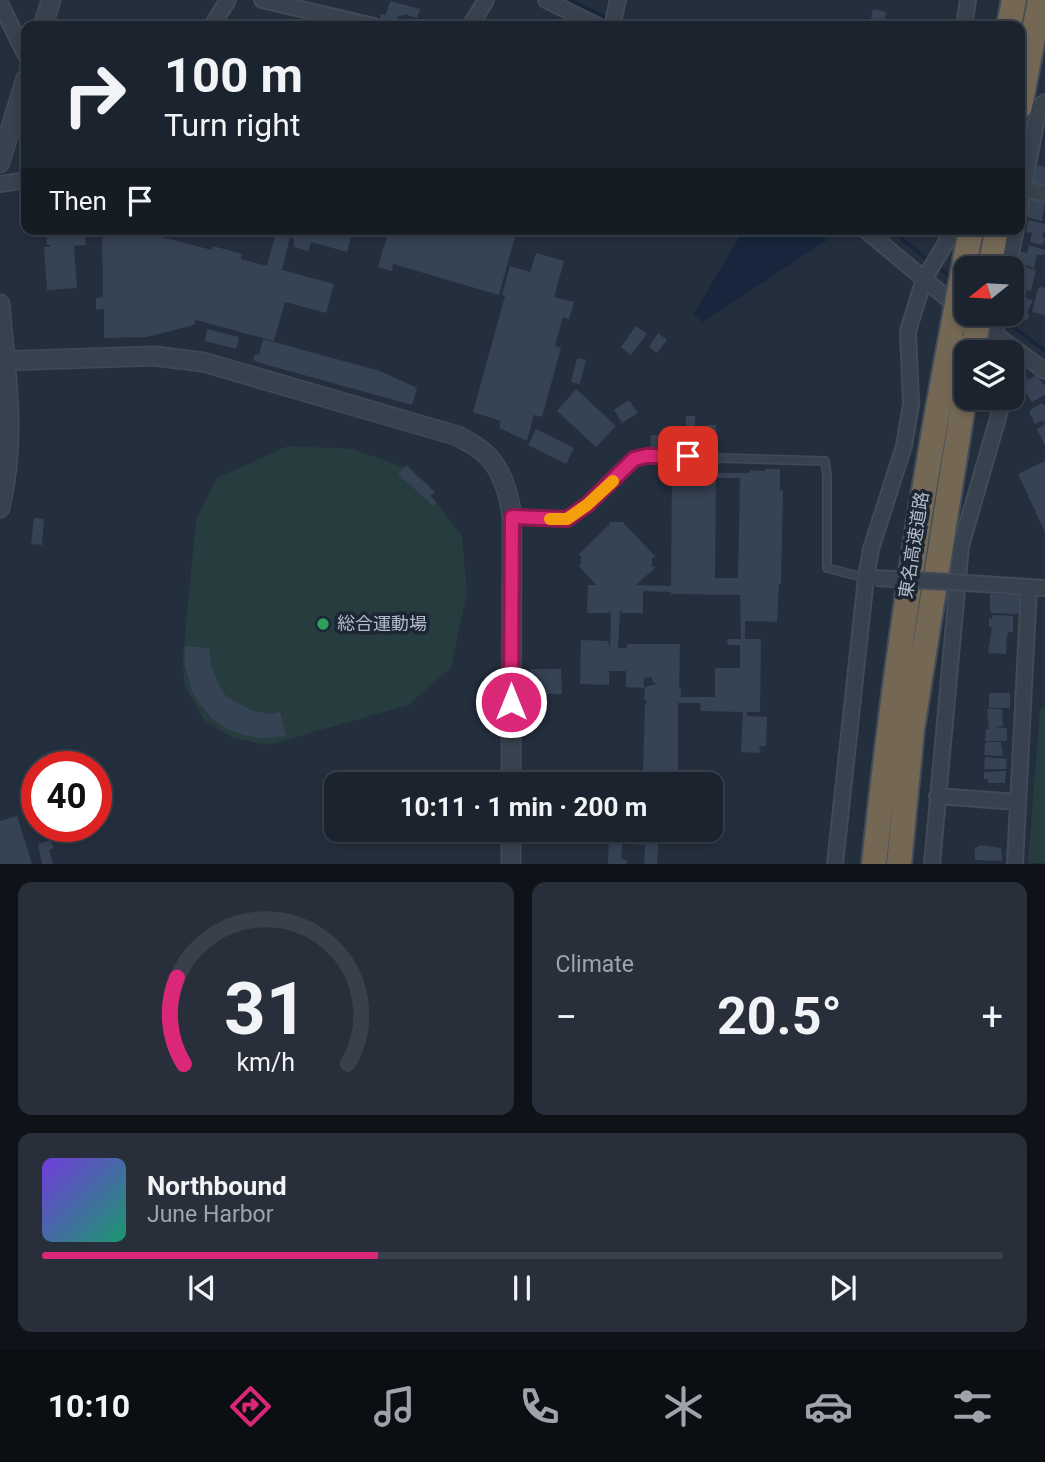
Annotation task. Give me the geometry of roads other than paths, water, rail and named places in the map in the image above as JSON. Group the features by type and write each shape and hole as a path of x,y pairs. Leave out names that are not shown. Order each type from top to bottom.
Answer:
{"highway":[{"path":"1010,21 1014,0"},
{"path":"1025,78 1040,0"},
{"name":"東名高速道路","path":"968,256 970,235"},
{"path":"991,256 995,235"},
{"name":"東名高速道路","path":"874,863 889,723 913,549 960,326"},
{"name":"東名高速道路","path":"899,863 912,729 962,410"}],"street":[{"path":"45,21 51,0"},
{"path":"215,21 228,0"},
{"path":"262,0 352,21"},
{"path":"473,21 486,0"},
{"path":"546,0 604,21"},
{"path":"610,21 618,0"},
{"path":"965,21 968,0"},
{"path":"0,2 21,45"},
{"path":"0,163 21,94"},
{"path":"1025,174 1039,107 1045,102"},
{"path":"0,184 21,181"},
{"path":"1025,189 1045,194"},
{"path":"874,235 930,269 943,297 954,309"},
{"path":"835,863 871,578 871,549 904,446 911,404 908,331 930,269 950,235"},
{"path":"1010,256 1015,235"},
{"path":"0,304 3,361 11,422 8,475 0,508"},
{"path":"986,329 1002,340"},
{"path":"1024,355 1045,371"},
{"path":"3,361 154,356 203,362 458,436 484,452 499,472 512,517 511,772"},
{"path":"932,863 961,546 1000,410"},
{"path":"871,578 1045,588"},
{"path":"1029,587 1045,579"},
{"path":"1015,863 1029,587"},
{"path":"937,796 1018,802"},
{"path":"511,842 511,863"}],"lane":[{"path":"512,517 567,519 587,505 634,459 646,456 825,461 827,568 871,578"}],"water":[{"path":"740,235 821,235 827,240 703,322 694,314"}],"waterway":[{"path":"568,0 611,19"},
{"path":"897,235 929,261"},
{"path":"936,265 951,278"},
{"path":"1012,326 1045,351"}],"place":[{"name":"総合運動場","path":"323,624"}]}
